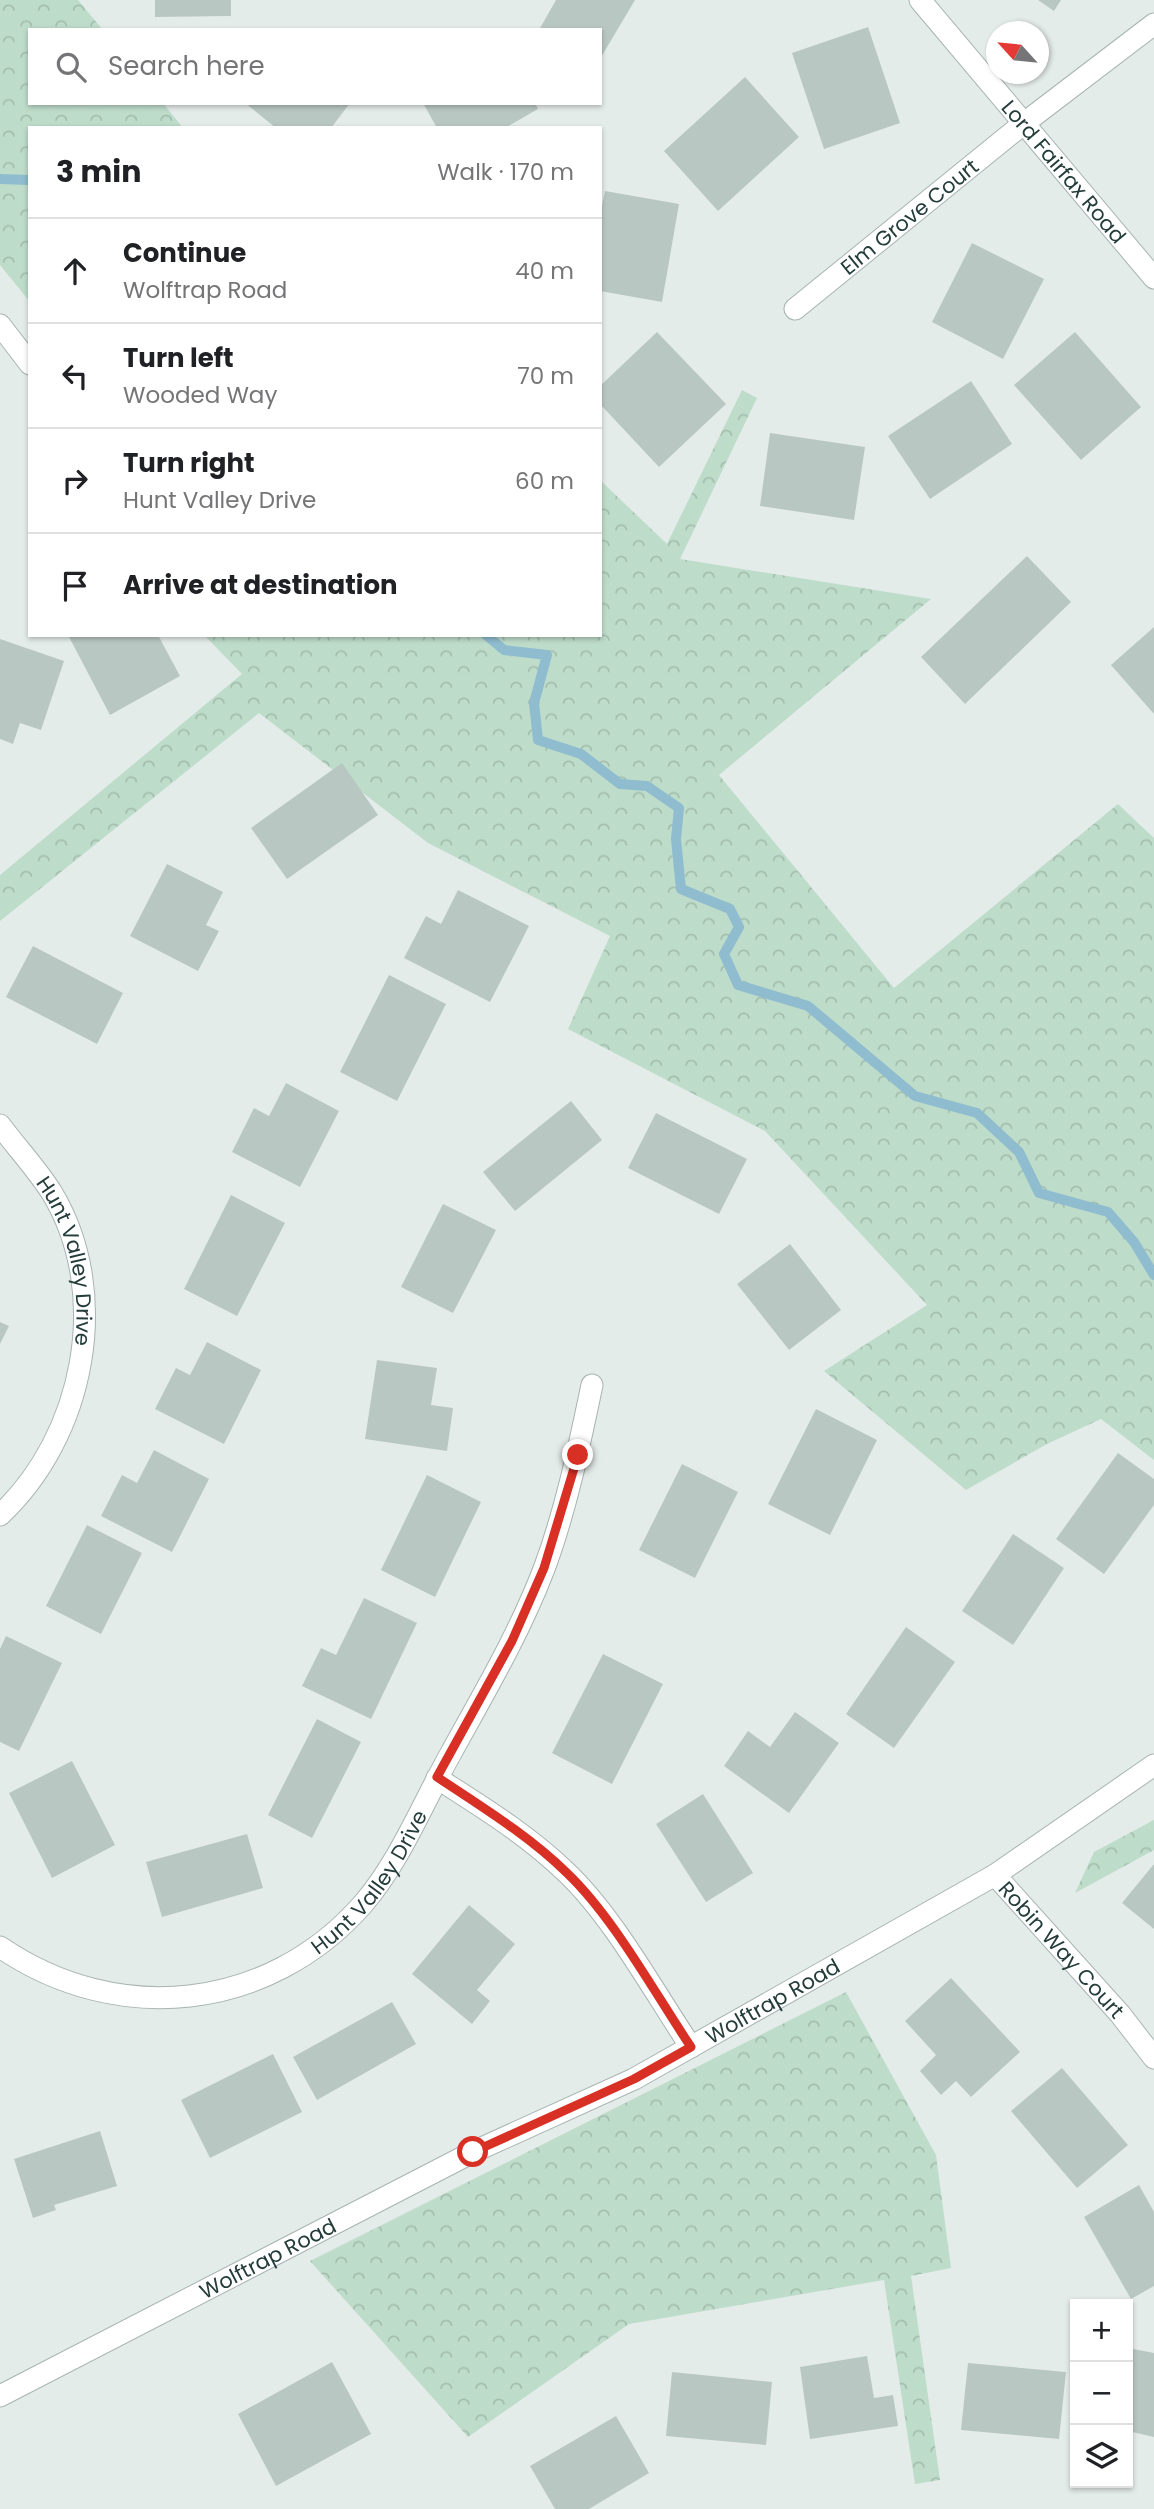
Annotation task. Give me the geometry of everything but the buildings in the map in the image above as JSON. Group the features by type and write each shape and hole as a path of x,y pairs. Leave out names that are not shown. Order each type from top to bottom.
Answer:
{"street":[{"name":"Lord Fairfax Road","path":"920,0 1154,278"},
{"name":"Elm Grove Court","path":"795,309 1023,124 1154,24"},
{"path":"0,325 28,361"},
{"name":"Hunt Valley Drive","path":"0,1125 52,1194 75,1251 84,1306 83,1351 72,1401 47,1458 19,1498 0,1515"},
{"name":"Hunt Valley Drive","path":"0,1947 37,1970 91,1990 140,1998 194,1997 256,1982 294,1963 324,1942 362,1905 380,1882 512,1641 544,1568 578,1455 592,1385"},
{"name":"Wolftrap Road","path":"0,2396 473,2152 634,2079 995,1875 1154,1765"},
{"path":"437,1777 523,1835 568,1874 597,1907 691,2047"},
{"name":"Robin Way Court","path":"995,1875 1120,2014 1154,2058"}],"green space":[{"path":"0,0 78,0 101,28 28,28 28,105 165,105 181,126 28,126 28,300 0,265"},
{"path":"742,390 757,398 680,559 931,599 719,775 894,988 1118,804 1154,838 1154,1460 1101,1419 1047,1444 966,1490 824,1371 927,1305 765,1131 568,1029 610,936 428,843 259,713 0,921 0,875 242,674 206,637 602,637 602,482 667,544"},
{"path":"1154,1820 1154,1850 1075,1893 1094,1852"},
{"path":"846,1992 936,2155 951,2268 911,2276 940,2480 915,2484 884,2280 629,2324 468,2437 310,2261"}],"waterway":[{"path":"0,179 28,180"},
{"path":"488,637 504,650 547,655 534,703 538,740 581,754 620,784 647,786 679,808 676,839 681,889 730,909 739,927 724,954 738,985 808,1006 915,1096 977,1113 1019,1152 1039,1193 1108,1212 1134,1242 1154,1275"}],"route":[{"path":"473,2152 634,2079 691,2047 597,1907 568,1874 523,1835 437,1777 512,1641 544,1568 578,1455"}]}
